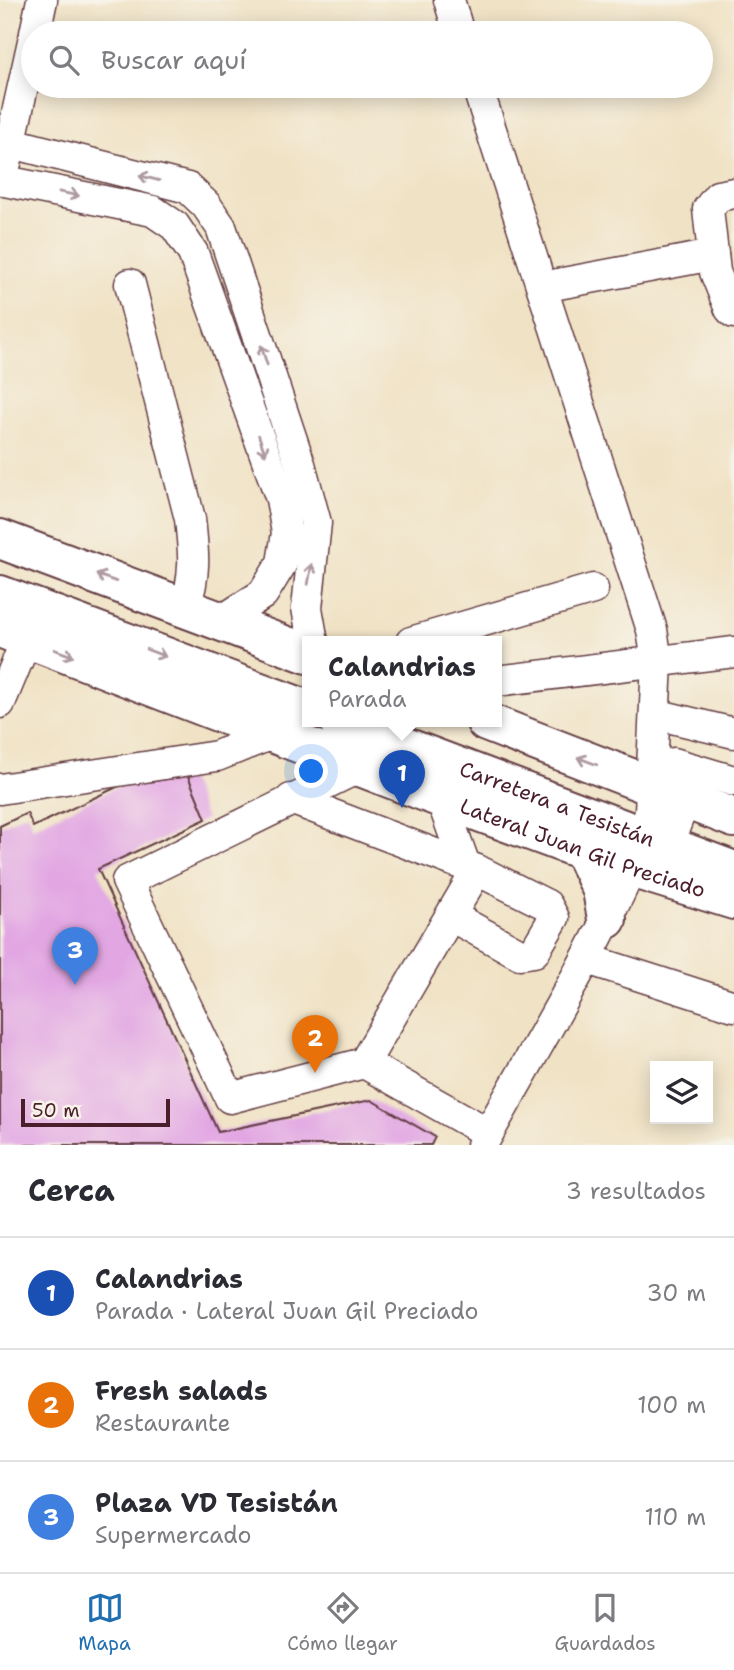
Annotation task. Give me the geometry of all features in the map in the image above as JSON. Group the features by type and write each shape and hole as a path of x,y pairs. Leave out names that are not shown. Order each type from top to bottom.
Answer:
{"main road":[{"path":"0,539 302,652"},
{"path":"0,568 302,682"},
{"path":"0,595 302,708"},
{"name":"Lateral Juan Gil Preciado","path":"13,633 272,734 583,850 661,817 734,818"},
{"name":"Carretera a Tesistán","path":"357,727 661,817 734,871"},
{"name":"Carretera a Tesistán","path":"423,727 734,844"},
{"name":"Lateral Juan Gil Preciado","path":"498,727 661,817 734,900"},
{"path":"583,850 602,890 607,919"}],"street":[{"path":"38,21 42,0"},
{"path":"449,0 456,21"},
{"path":"21,85 6,141 1,180 153,211 175,226 193,253 281,499 287,533 282,564 263,594 221,621"},
{"path":"364,1063 485,1139 587,960 661,817 655,714 657,661 652,630 481,98"},
{"path":"6,141 188,188 206,205 221,227 300,464 316,523 307,608 312,636"},
{"path":"734,193 719,196 708,209 714,263 730,309 734,313"},
{"path":"545,295 714,263"},
{"path":"130,284 190,519 194,558 193,582 185,608"},
{"path":"432,636 593,589"},
{"path":"0,703 13,633"},
{"path":"502,680 734,652"},
{"path":"655,714 734,733"},
{"path":"0,789 217,755 272,734"},
{"path":"362,766 127,881 230,1098 364,1063 451,916 471,868 441,798"},
{"path":"661,817 734,781"},
{"path":"291,799 471,868 547,905 554,918 534,952 520,954 451,916"},
{"path":"587,960 734,1006"}],"building":[{"path":"188,776 206,819 98,869 218,1132 371,1100 435,1137 431,1145 0,1145 0,826 27,813 33,827 119,786"}],"place":[{"name":"Calandrias","path":"402,808"},
{"name":"Plaza VD Tesistán","path":"75,985"},
{"name":"Fresh salads","path":"315,1073"}]}
